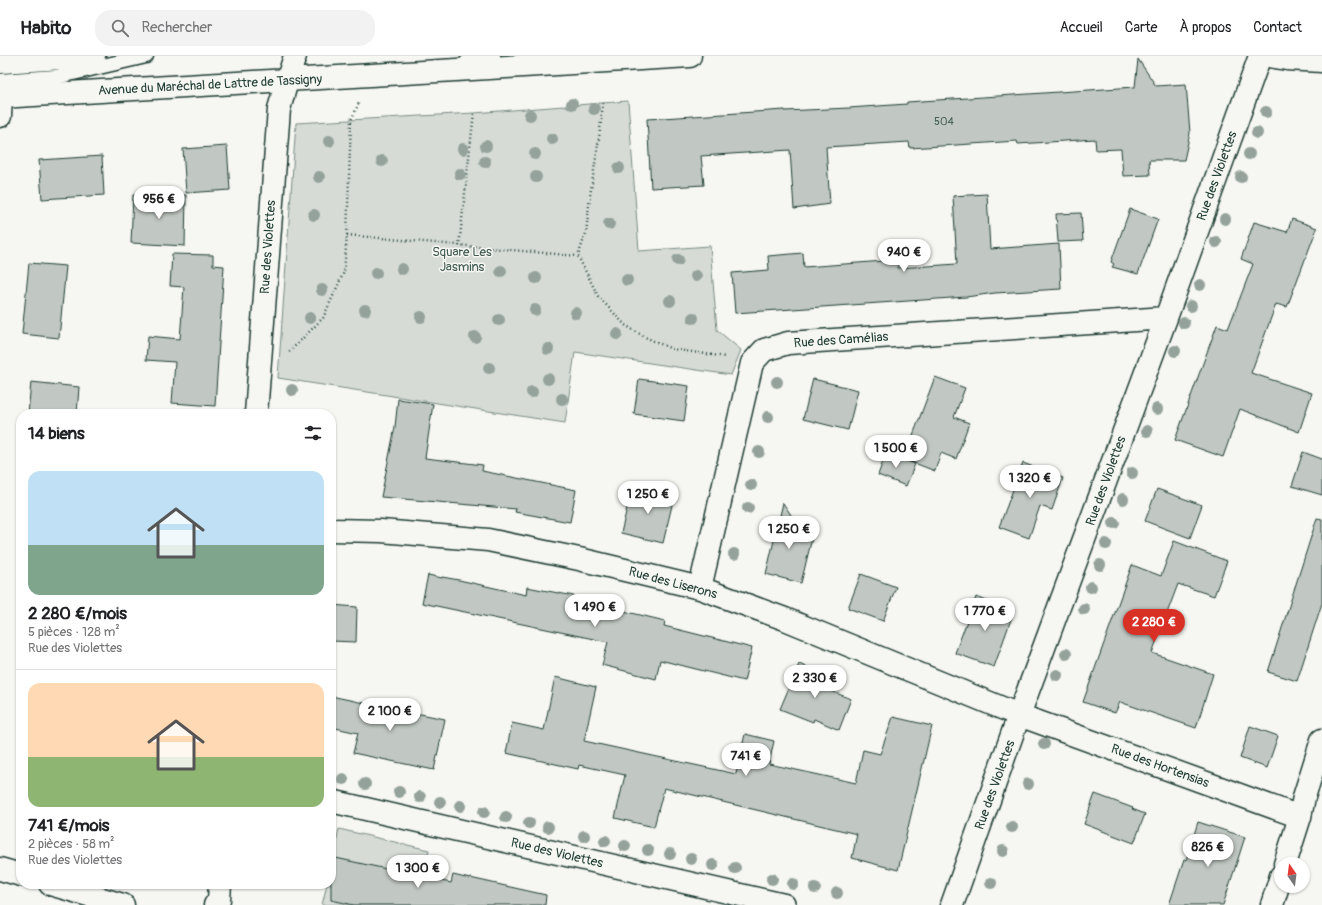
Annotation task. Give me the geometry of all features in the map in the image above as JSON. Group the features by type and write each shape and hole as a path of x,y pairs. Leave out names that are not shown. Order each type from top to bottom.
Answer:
{"street":[{"path":"1,85 94,56"},
{"name":"Rue des Violettes","path":"256,409 279,109 295,56"},
{"name":"Avenue du Maréchal de Lattre de Tassigny","path":"1,85 287,81 690,56"},
{"name":"Rue des Violettes","path":"952,905 1019,715 1166,318 1260,56"},
{"path":"1268,56 1287,59 1322,61"},
{"name":"Rue des Camélias","path":"752,363 764,350 788,343 1166,318"},
{"path":"700,588 752,363"},
{"name":"Rue des Liserons","path":"336,530 381,531 488,540 578,559 700,588 785,619 1019,715"},
{"name":"Rue des Hortensias","path":"1019,715 1300,816"},
{"path":"1287,857 1322,740"},
{"name":"Rue des Violettes","path":"336,802 784,905"},
{"path":"0,869 16,874"},
{"path":"68,889 124,905"},
{"path":"215,905 219,900 220,889"},
{"path":"1272,905 1276,893"}],"lane":[{"name":"Avenue du Maréchal de Lattre de Tassigny","path":"1,85 56,77 146,56"},
{"name":"Avenue du Maréchal de Lattre de Tassigny","path":"418,74 492,56"}],"path":[{"path":"258,383 323,318 344,272 347,236 351,120 364,92 363,77"},
{"path":"603,102 586,233 578,256 598,296 625,325 645,337 672,349 737,359 752,363"},
{"path":"459,246 474,113"},
{"path":"347,236 578,256"}],"green space":[{"name":"Square Les Jasmins","path":"628,101 639,251 710,246 717,330 741,350 731,375 575,352 565,423 278,378 296,123 474,113"},
{"path":"339,829 429,850 417,905 322,905 326,889 336,889 336,842"}],"building":[{"path":"1138,59 1156,86 1186,84 1190,133 1184,160 1149,160 1150,175 1123,176 1121,149 1096,150 1095,139 1018,144 1017,141 910,148 909,142 826,147 830,204 794,209 790,150 701,156 704,185 651,188 647,119 785,110 849,108 907,104 907,102 1135,87"},
{"path":"227,146 230,190 186,193 183,149"},
{"path":"102,156 104,195 42,199 39,160"},
{"path":"987,194 990,249 1059,244 1061,289 735,313 732,273 769,270 768,256 803,253 804,267 898,260 898,268 957,264 953,196"},
{"path":"133,195 186,195 185,246 131,243"},
{"path":"1130,209 1158,219 1138,274 1112,267 1114,264 1111,262"},
{"path":"1081,213 1083,241 1058,242 1056,214"},
{"path":"1292,219 1317,228 1287,307 1276,304 1251,373 1312,393 1299,432 1240,409 1223,457 1175,440 1217,325 1228,329 1253,264 1241,259 1254,222 1287,232"},
{"path":"172,254 213,255 213,265 224,266 215,406 172,403 175,362 146,360 148,336 180,339 184,287 170,286"},
{"path":"29,263 66,266 59,338 22,334"},
{"path":"935,377 965,388 954,417 969,423 956,459 941,453 935,471 904,459"},
{"path":"639,379 689,386 684,421 634,414"},
{"path":"813,379 858,390 848,430 803,419"},
{"path":"31,382 79,387 77,409 28,409"},
{"path":"398,399 433,404 425,458 483,465 482,471 576,490 570,522 515,512 516,509 381,497 395,427"},
{"path":"1303,452 1322,459 1322,495 1292,486"},
{"path":"886,453 915,464 906,486 878,475"},
{"path":"1023,463 1063,478 1052,510 1040,506 1029,538 999,527"},
{"path":"632,487 674,497 663,543 621,533"},
{"path":"1157,489 1202,505 1190,538 1145,521"},
{"path":"783,503 805,536 812,538 801,583 766,574"},
{"path":"1317,518 1322,519 1322,603 1297,681 1268,672"},
{"path":"1174,541 1227,561 1214,596 1178,584 1152,653 1213,674 1196,728 1120,702 1115,713 1083,702 1132,565 1161,576"},
{"path":"861,574 896,587 883,621 848,608"},
{"path":"428,575 459,580 526,595 527,587 579,597 578,600 665,621 664,626 752,648 744,681 660,660 656,679 602,665 608,642 422,603"},
{"path":"976,597 1014,611 994,667 955,653"},
{"path":"336,605 357,607 356,642 336,641"},
{"path":"799,664 831,677 826,689 851,699 839,730 814,719 813,722 780,709"},
{"path":"555,677 596,687 584,741 736,774 745,734 774,741 769,764 856,783 863,750 880,754 893,717 932,726 898,870 852,858 857,834 664,788 654,827 615,818 625,775 579,765 578,769 506,753 512,723 544,730"},
{"path":"336,697 445,719 434,770 353,753 358,733 336,728"},
{"path":"1250,726 1278,736 1267,768 1240,758"},
{"path":"1095,794 1145,814 1134,843 1084,824"},
{"path":"1198,822 1245,837 1223,905 1169,905 1184,860 1186,860"},
{"path":"336,858 451,883 453,875 546,895 545,905 354,905 331,900 331,889 336,889"}]}
